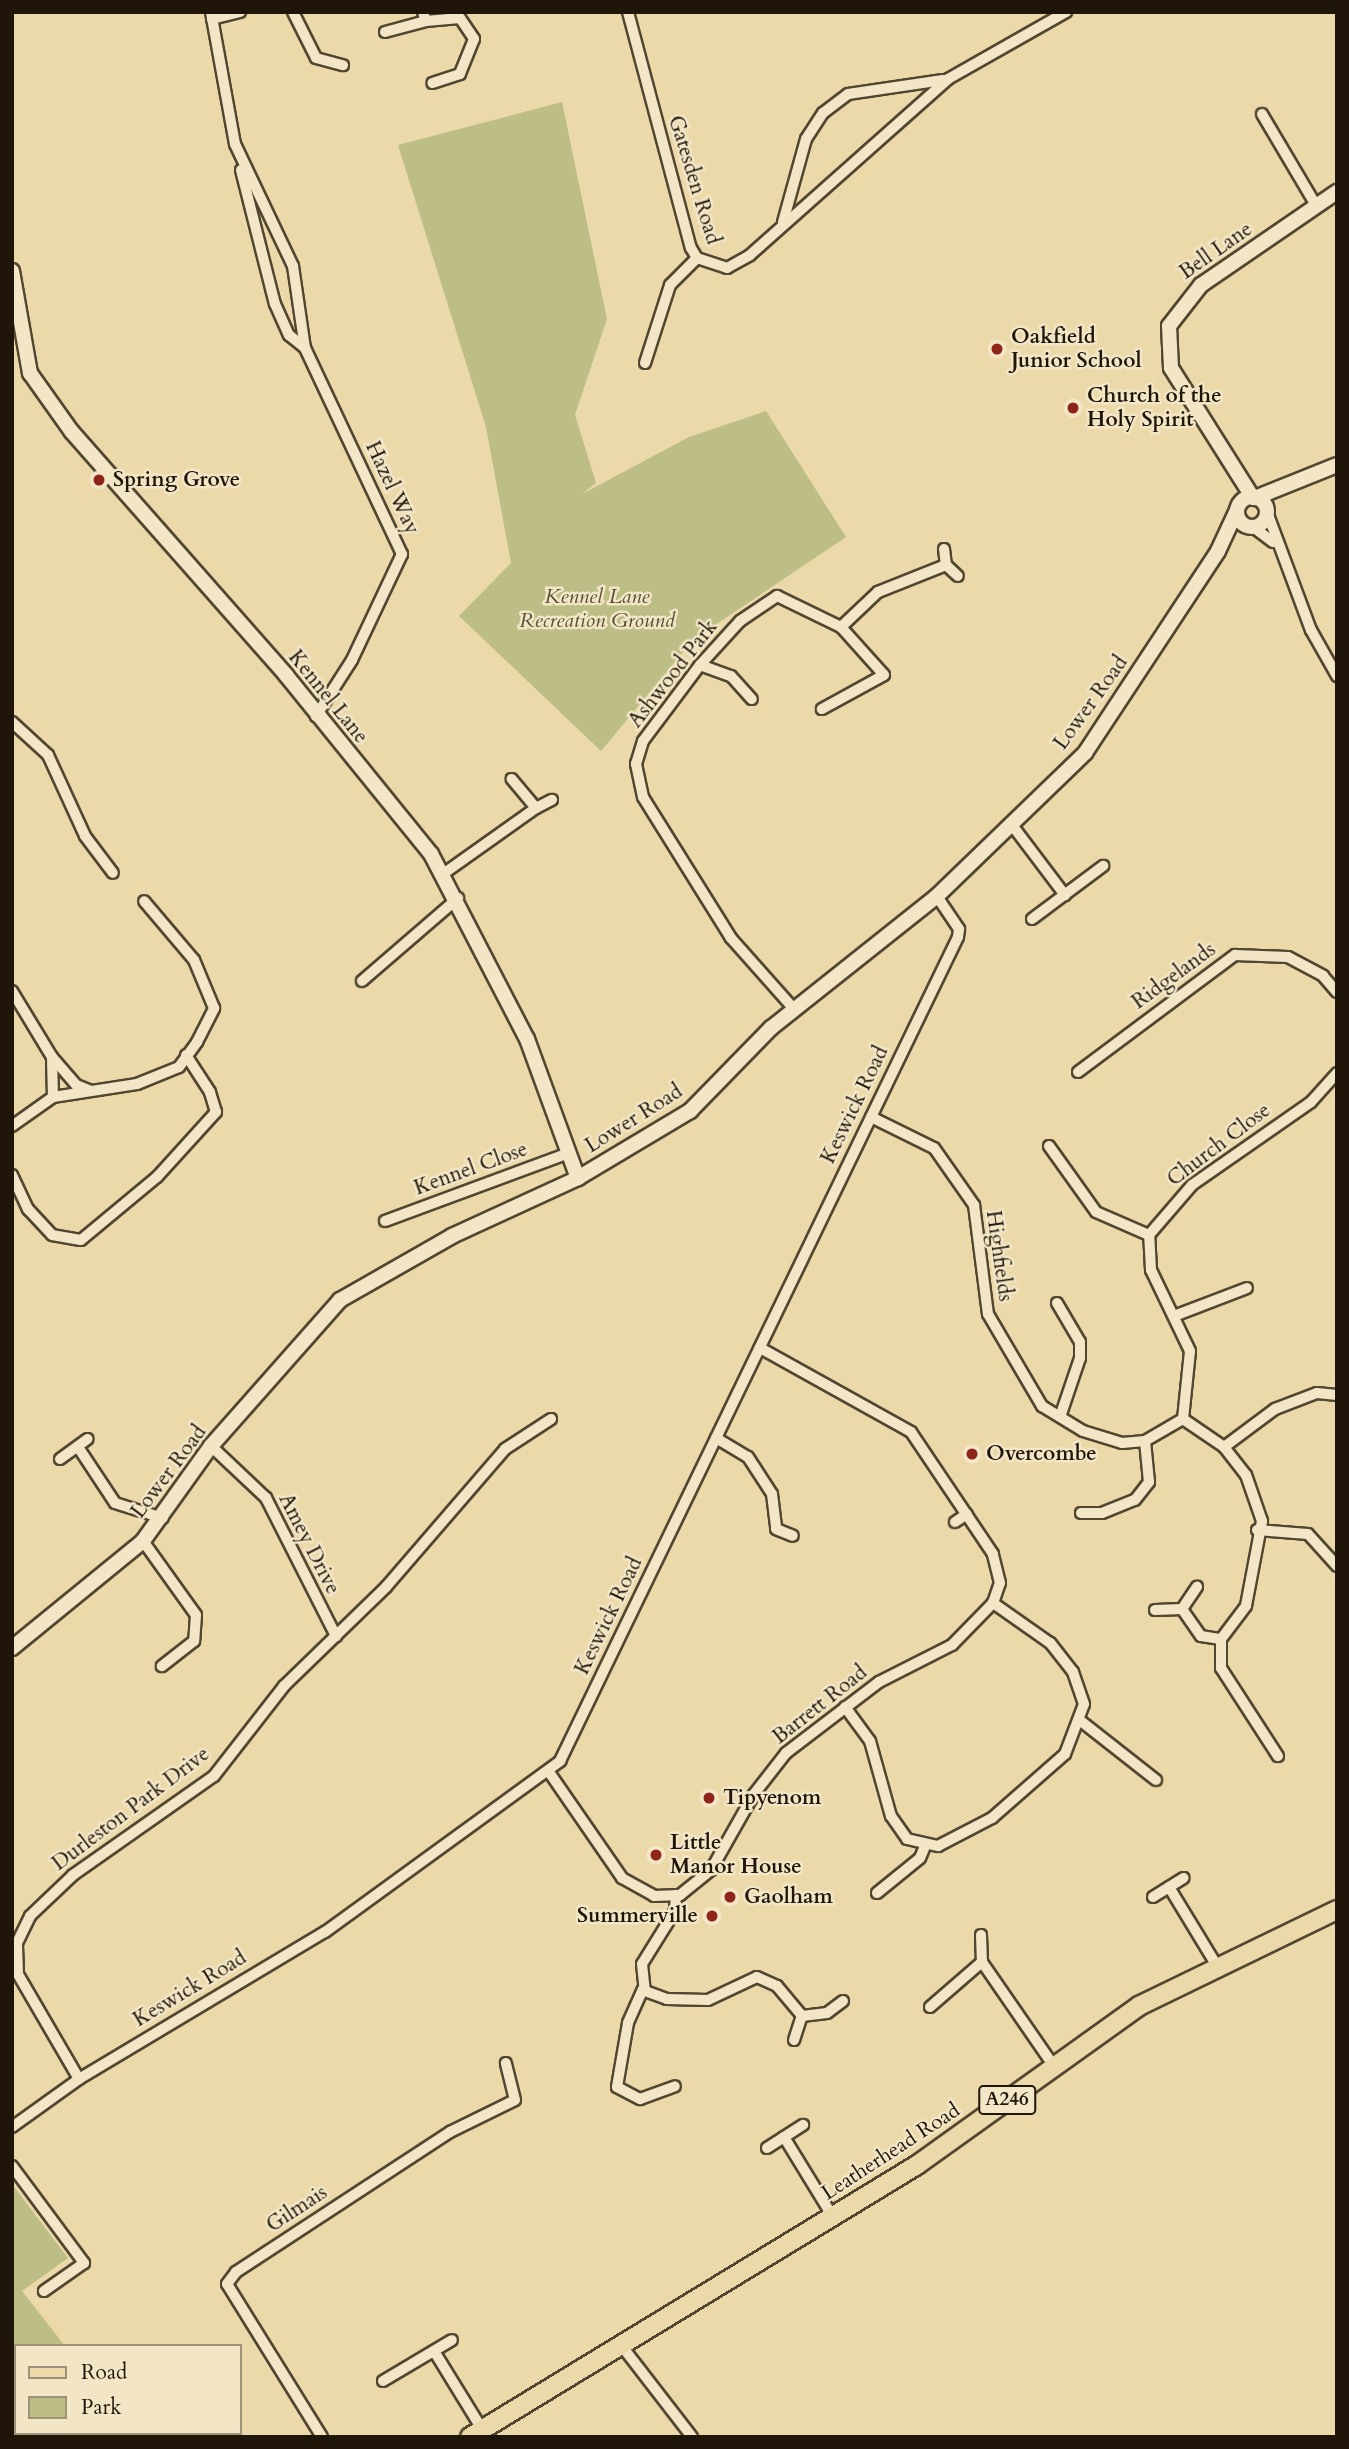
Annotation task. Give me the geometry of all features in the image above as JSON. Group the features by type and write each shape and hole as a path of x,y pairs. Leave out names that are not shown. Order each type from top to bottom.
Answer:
{"main road":[{"name":"Leatherhead Road","path":"476,2433 834,2217 965,2133 1053,2065 1139,2006 1337,1910"}],"street":[{"path":"211,15 240,12"},
{"path":"293,12 316,58 343,65"},
{"name":"Gatesden Road","path":"628,12 697,258 713,267 739,264 783,222 948,79 1066,12"},
{"name":"Hazel Way","path":"211,15 235,144 275,304 289,335 305,348"},
{"path":"385,32 424,17 460,18 474,39 460,74 432,83"},
{"name":"Gatesden Road","path":"783,222 806,139 823,113 848,94 948,79"},
{"path":"1262,114 1317,207"},
{"name":"Hazel Way","path":"235,144 293,266 305,348 402,554 352,660 316,716"},
{"name":"Bell Lane","path":"1254,498 1237,481 1171,368 1168,326 1201,285 1337,192"},
{"path":"645,363 670,285 697,258"},
{"name":"Kennel Lane","path":"12,271 13,295 30,373 72,432 316,716 443,874 458,898 527,1038 578,1178"},
{"path":"1275,544 1252,527 1238,508 1285,484 1337,465"},
{"name":"Bell Lane","path":"1237,481 1238,508"},
{"name":"Lower Road","path":"1218,551 1252,527 1267,511 1285,484"},
{"path":"1254,498 1267,511 1275,544 1337,676"},
{"name":"Lower Road","path":"12,1648 143,1541 163,1517 211,1446 315,1324 358,1287 578,1178 690,1111 794,1009 937,896 1085,752 1218,551 1238,508"},
{"path":"944,549 946,565 958,576"},
{"path":"841,627 878,592 946,565"},
{"name":"Ashwood Park","path":"794,1009 736,946 636,781 643,741 700,665 734,627 777,596 841,627 884,675 821,709"},
{"path":"700,665 731,676 752,699"},
{"path":"12,722 48,755 85,836 113,873"},
{"path":"512,779 536,807"},
{"path":"443,874 536,807 552,800"},
{"path":"1012,825 1065,895"},
{"path":"1032,919 1103,866"},
{"name":"Keswick Road","path":"12,2127 79,2079 325,1932 549,1772 716,1438 960,933 937,896"},
{"path":"362,981 458,898"},
{"path":"12,1126 53,1097 94,1092 179,1067 214,1008 194,960 144,901"},
{"name":"Ridgelands","path":"1078,1072 1235,955 1288,957 1323,976 1337,992"},
{"path":"12,991 52,1057 76,1085 94,1092"},
{"path":"12,1175 28,1209 52,1235 81,1240 157,1177 216,1112 186,1055"},
{"path":"52,1057 53,1097"},
{"name":"Church Close","path":"1149,1235 1192,1185 1311,1101 1337,1073"},
{"name":"Highfields","path":"871,1117 914,1133 948,1164 974,1205 988,1314 1016,1370 1042,1406 1109,1441 1145,1441 1184,1419"},
{"path":"1049,1146 1096,1212 1149,1235 1151,1270 1174,1316 1191,1360 1184,1419 1224,1447 1246,1475 1262,1521 1257,1530 1246,1606 1221,1639 1228,1686 1278,1756"},
{"name":"Kennel Close","path":"385,1221 569,1153"},
{"path":"1174,1316 1247,1288"},
{"path":"1057,1303 1080,1342 1078,1376 1060,1417"},
{"path":"760,1348 911,1432 998,1564 993,1603 1034,1628 1061,1655 1082,1691 1082,1722 1065,1754 992,1818 945,1844 925,1846 894,1824 870,1741 845,1707"},
{"path":"1224,1447 1275,1409 1317,1393 1337,1395"},
{"name":"Durleston Park Drive","path":"79,2079 22,1986 21,1931 73,1875 214,1776 271,1701 336,1636 505,1449 551,1419"},
{"path":"716,1438 742,1450 764,1478 776,1534 793,1536"},
{"path":"1081,1513 1102,1513 1135,1500 1149,1482 1145,1441"},
{"path":"60,1459 83,1443 115,1503 163,1517"},
{"name":"Amey Drive","path":"211,1446 280,1519 300,1573 336,1636"},
{"path":"955,1522 967,1514"},
{"path":"1257,1530 1308,1534 1337,1566"},
{"path":"143,1541 196,1615 194,1641 162,1665"},
{"path":"1182,1609 1197,1587"},
{"name":"Barrett Road","path":"676,1895 711,1870 780,1761 845,1707 894,1673 952,1645 993,1603"},
{"path":"1182,1609 1201,1636 1221,1639"},
{"path":"1155,1610 1182,1609"},
{"path":"1082,1722 1156,1780"},
{"path":"549,1772 622,1878 643,1892 676,1895 675,1911 642,1964 643,1989 628,2022 617,2087 640,2099 676,2086"},
{"path":"877,1893 920,1858 925,1846"},
{"path":"1153,1897 1182,1878"},
{"path":"893,1880 901,1891"},
{"path":"1169,1887 1217,1966"},
{"path":"981,1935 982,1962 1053,2065"},
{"path":"930,2007 982,1962"},
{"path":"643,1989 667,1999 708,2000 747,1978 771,1982 802,2016"},
{"path":"802,2016 841,2007"},
{"path":"794,2040 802,2016"},
{"name":"Gilmais","path":"322,2437 227,2284 236,2272 450,2132 515,2100 506,2063"},
{"path":"767,2148 803,2126"},
{"path":"784,2137 834,2217"},
{"path":"12,2166 84,2263 44,2291"},
{"path":"383,2381 452,2340"},
{"path":"621,2345 692,2437"},
{"path":"434,2351 476,2433"}],"green space":[{"name":"Kennel Lane Recreation Ground","path":"562,102 607,319 575,415 596,483 582,494 689,437 766,411 846,537 693,640 601,751 459,616 511,563 486,427 398,145"},
{"path":"12,2184 68,2258 22,2291 63,2344 14,2344 14,2435 211,2437 12,2437"}],"place":[{"name":"Oakfield Junior School","path":"997,349"},
{"name":"Church of the Holy Spirit","path":"1073,408"},
{"name":"Spring Grove","path":"99,480"},
{"name":"Overcombe","path":"972,1454"},
{"name":"Tipyenom","path":"709,1798"},
{"name":"Little Manor House","path":"656,1855"},
{"name":"Gaolham","path":"730,1897"},
{"name":"Summerville","path":"712,1916"}]}
